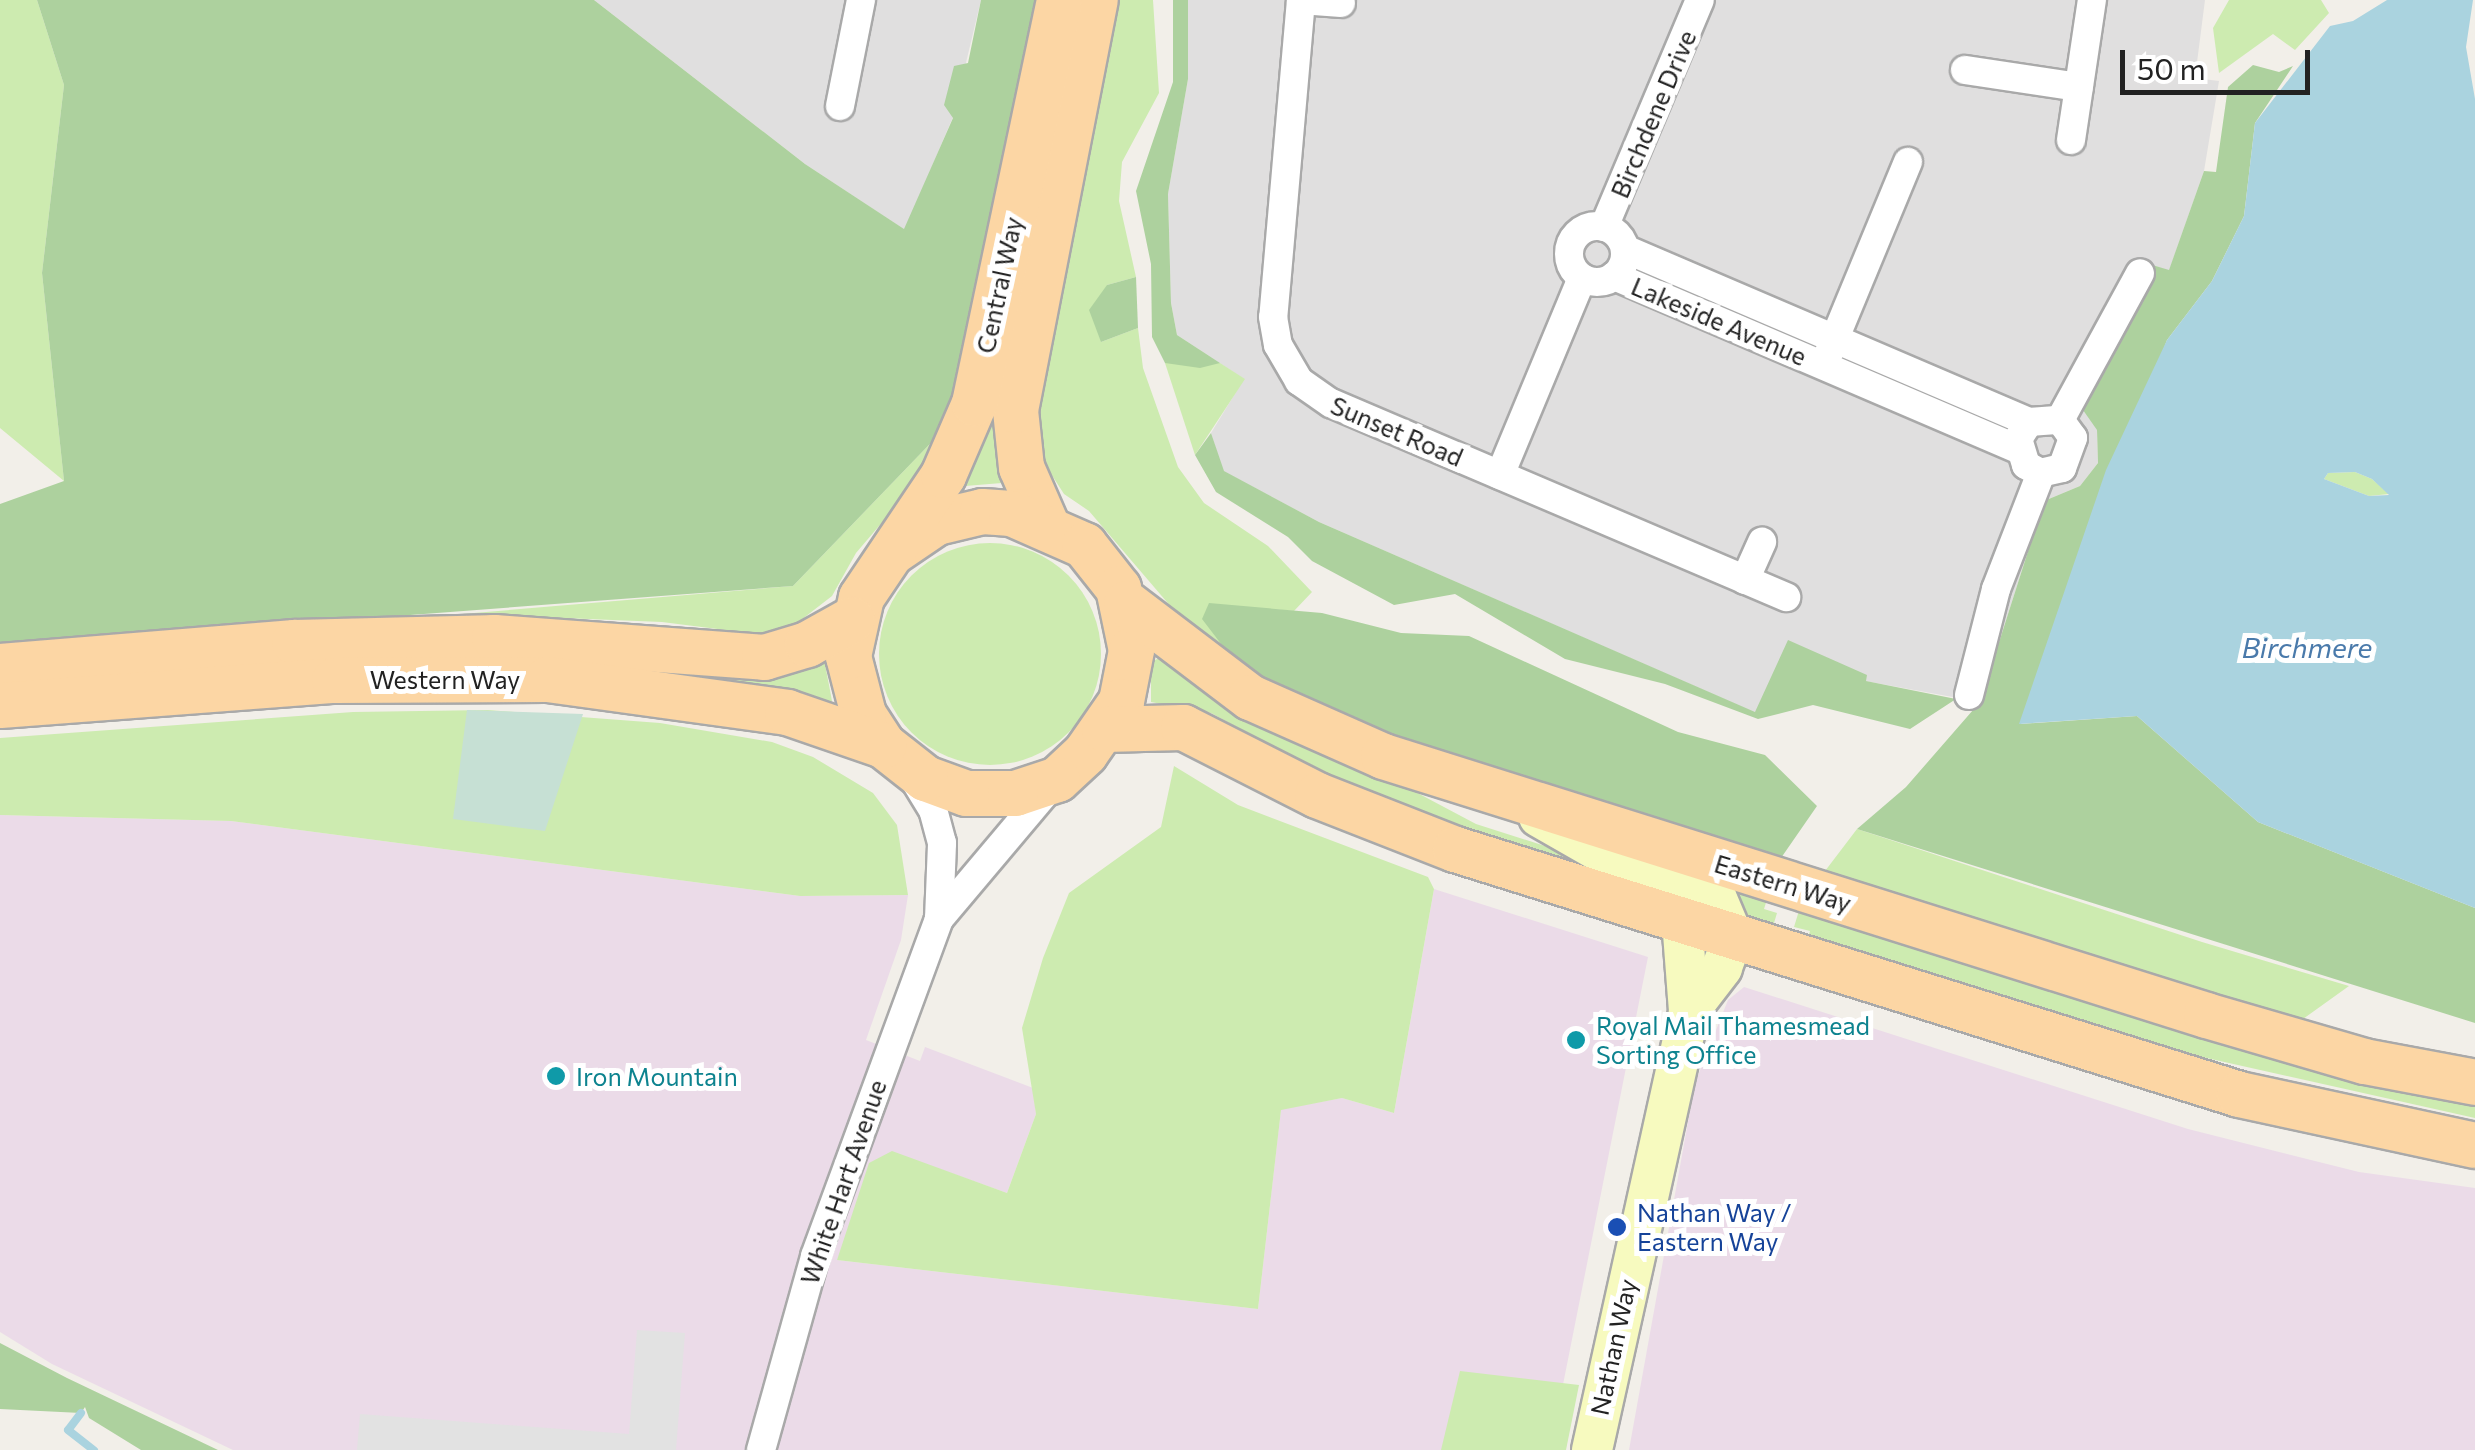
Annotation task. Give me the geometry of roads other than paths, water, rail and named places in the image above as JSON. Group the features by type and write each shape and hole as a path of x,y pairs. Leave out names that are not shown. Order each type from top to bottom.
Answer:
{"main road":[{"name":"Central Way","path":"892,552 943,474 974,402 1059,0"},
{"name":"Central Way","path":"1045,522 1021,467 1015,410 1095,0"},
{"path":"982,512 1045,522 1084,545 1126,603 1128,674 1104,729 1057,779 1015,793 966,793 894,755 852,682 852,618 892,552 936,522 982,512"},
{"name":"Eastern Way","path":"1126,603 1212,672 1288,718 1490,789 2224,1020 2364,1061 2475,1082"},
{"name":"Western Way","path":"0,666 294,642 494,637 764,657 807,644 852,618"},
{"name":"Western Way","path":"0,706 334,680 546,679 645,688 787,712 894,755"},
{"path":"1104,729 1183,728 1367,816 1733,937 2238,1094 2475,1145"}],"street":[{"path":"840,106 861,0"},
{"name":"Sunset Road","path":"1341,3 1301,0 1273,316 1278,344 1299,381 1319,398 1786,596"},
{"name":"Birchdene Drive","path":"1604,227 1700,0"},
{"path":"2071,140 2092,0"},
{"path":"1965,70 2078,86"},
{"name":"Lakeside Avenue","path":"1824,366 1908,162"},
{"name":"Birchdene Drive","path":"1500,475 1582,278 1570,262 1570,246 1585,228 1604,227 1625,249"},
{"path":"1582,278 1614,276 1625,249"},
{"name":"Lakeside Avenue","path":"1625,249 2029,422 2060,420"},
{"path":"1969,695 1996,589 2041,473 2070,459 2073,438 2060,420 2140,273"},
{"name":"Lakeside Avenue","path":"1614,276 2018,449 2026,465 2041,473"},
{"path":"2018,449 2029,422"},
{"path":"1746,580 1762,542"},
{"name":"White Hart Avenue","path":"761,1450 815,1256 940,919 942,843 933,810 894,755"},
{"name":"White Hart Avenue","path":"940,919 1057,779"},
{"path":"1490,789 1609,857 1705,889 1717,900 1733,937"},
{"name":"Nathan Way","path":"1592,1450 1689,1011 1682,920"},
{"name":"Nathan Way","path":"1689,1011 1722,968 1733,937"}],"water":[{"name":"Birchmere","path":"2387,0 2473,0 2466,47 2475,99 2475,908 2258,822 2137,716 2019,724 2106,470 2167,340 2212,281 2244,216 2255,123 2330,26 2353,21","holes":["2355,472 2372,479 2389,495 2369,496 2324,479 2328,473"]}],"waterway":[{"path":"81,1413 68,1430 94,1450"}],"place":[{"name":"Royal Mail Thamesmead Sorting Office","path":"1576,1040"},
{"name":"Iron Mountain","path":"556,1076"},
{"name":"Nathan Way / Eastern Way","path":"1617,1227"}]}
